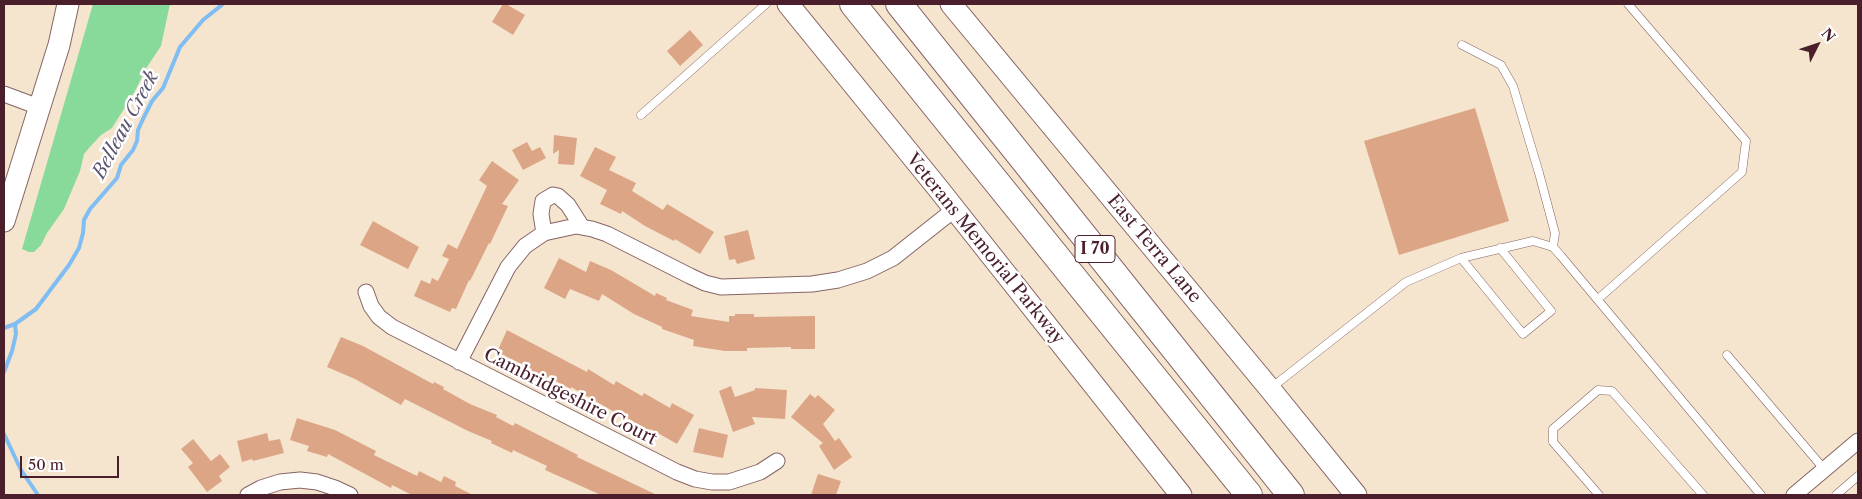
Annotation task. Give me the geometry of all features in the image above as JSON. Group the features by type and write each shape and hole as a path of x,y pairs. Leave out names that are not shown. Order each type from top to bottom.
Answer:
{"highway":[{"name":"I 70","path":"853,4 1249,495"},
{"name":"I 70","path":"899,4 1291,495"}],"street":[{"path":"4,221 59,45 68,4"},
{"name":"Veterans Memorial Parkway","path":"788,4 1181,495"},
{"name":"East Terra Lane","path":"951,4 1270,388 1356,495"},
{"path":"4,94 39,107"},
{"path":"544,233 540,214 543,200 553,195 558,196 568,205 582,227"},
{"path":"459,362 508,267 525,246 544,233 576,226 607,234 705,283 721,287 812,284 838,280 867,271 893,258 954,209"},
{"name":"Cambridgeshire Court","path":"366,292 371,306 379,317 392,327 650,459 695,480 729,482 760,472 777,462"},
{"path":"1794,495 1858,441"},
{"path":"248,495 261,488 280,482 300,480 317,482 350,495"}],"lane":[{"path":"641,114 766,4"},
{"path":"1598,299 1742,172 1746,141 1628,4"},
{"path":"1462,45 1501,65 1513,86 1539,172 1554,233 1553,247"},
{"path":"1270,388 1406,282 1461,258 1533,241 1553,247 1761,495"},
{"path":"1461,258 1523,334 1551,311 1500,248"},
{"path":"1727,355 1824,469"},
{"path":"1599,495 1553,442 1553,429 1598,390 1612,391 1703,495"},
{"path":"1836,495 1858,476"}],"green space":[{"path":"93,4 170,4 161,46 112,128 101,135 84,154 80,171 64,209 41,245 34,252 29,252 22,249"}],"building":[{"path":"503,4 525,15 513,35 492,22"},
{"path":"690,30 703,45 680,66 667,51"},
{"path":"1475,108 1509,221 1399,255 1364,141"},
{"path":"554,135 577,138 574,165 558,164 559,150 553,154"},
{"path":"527,142 532,151 540,147 546,158 523,170 512,150"},
{"path":"595,147 616,157 609,170 636,183 632,191 663,210 667,204 714,232 700,254 675,239 674,241 645,226 622,211 621,214 600,204 607,190 580,176"},
{"path":"492,161 519,180 502,204 508,206 490,244 469,280 456,309 452,308 450,312 414,296 421,280 430,284 432,278 438,281 449,259 442,256 448,244 457,249 487,186 479,180"},
{"path":"373,221 419,247 408,269 360,245"},
{"path":"748,230 755,259 737,264 735,259 729,260 724,236"},
{"path":"559,258 586,272 590,261 611,270 655,296 656,293 667,298 666,300 693,310 691,316 729,322 729,316 735,316 735,314 754,314 754,317 815,316 815,349 791,349 791,347 747,348 747,351 725,351 693,346 694,340 662,329 662,327 634,314 602,294 599,301 570,289 565,299 544,288"},
{"path":"507,330 587,372 588,369 614,385 616,381 642,396 644,393 670,408 672,403 694,415 677,444 651,429 650,431 623,417 571,387 571,389 544,375 543,377 531,371 532,369 497,352"},
{"path":"341,337 363,346 433,384 434,382 444,387 443,389 470,404 497,415 496,417 513,426 515,423 578,455 577,457 657,495 601,495 545,470 547,466 513,450 512,453 491,443 492,441 405,399 401,405 355,379 327,367"},
{"path":"731,386 735,397 755,390 755,388 787,390 785,419 752,417 755,424 733,432 719,391"},
{"path":"810,394 815,398 818,395 835,410 823,424 835,441 839,438 852,457 834,470 819,446 823,443 791,417"},
{"path":"297,418 335,430 376,451 374,455 417,476 419,471 441,482 444,476 456,482 455,486 473,495 412,495 392,485 391,488 328,454 327,457 307,451 309,446 290,440"},
{"path":"699,428 728,435 723,458 693,452"},
{"path":"267,433 269,441 280,439 284,453 242,462 237,441"},
{"path":"193,439 211,461 220,454 230,467 219,476 222,481 207,492 188,467 193,463 181,449"},
{"path":"818,474 841,481 836,495 811,495"}],"waterway":[{"name":"Belleau Creek","path":"4,328 15,324 36,309 69,265 79,248 84,220 90,209 117,178 121,165 133,150 143,119 152,101 163,88 180,47 203,20 223,4"},
{"path":"4,372 16,334 15,324"},
{"path":"4,434 21,470 38,495"}]}
